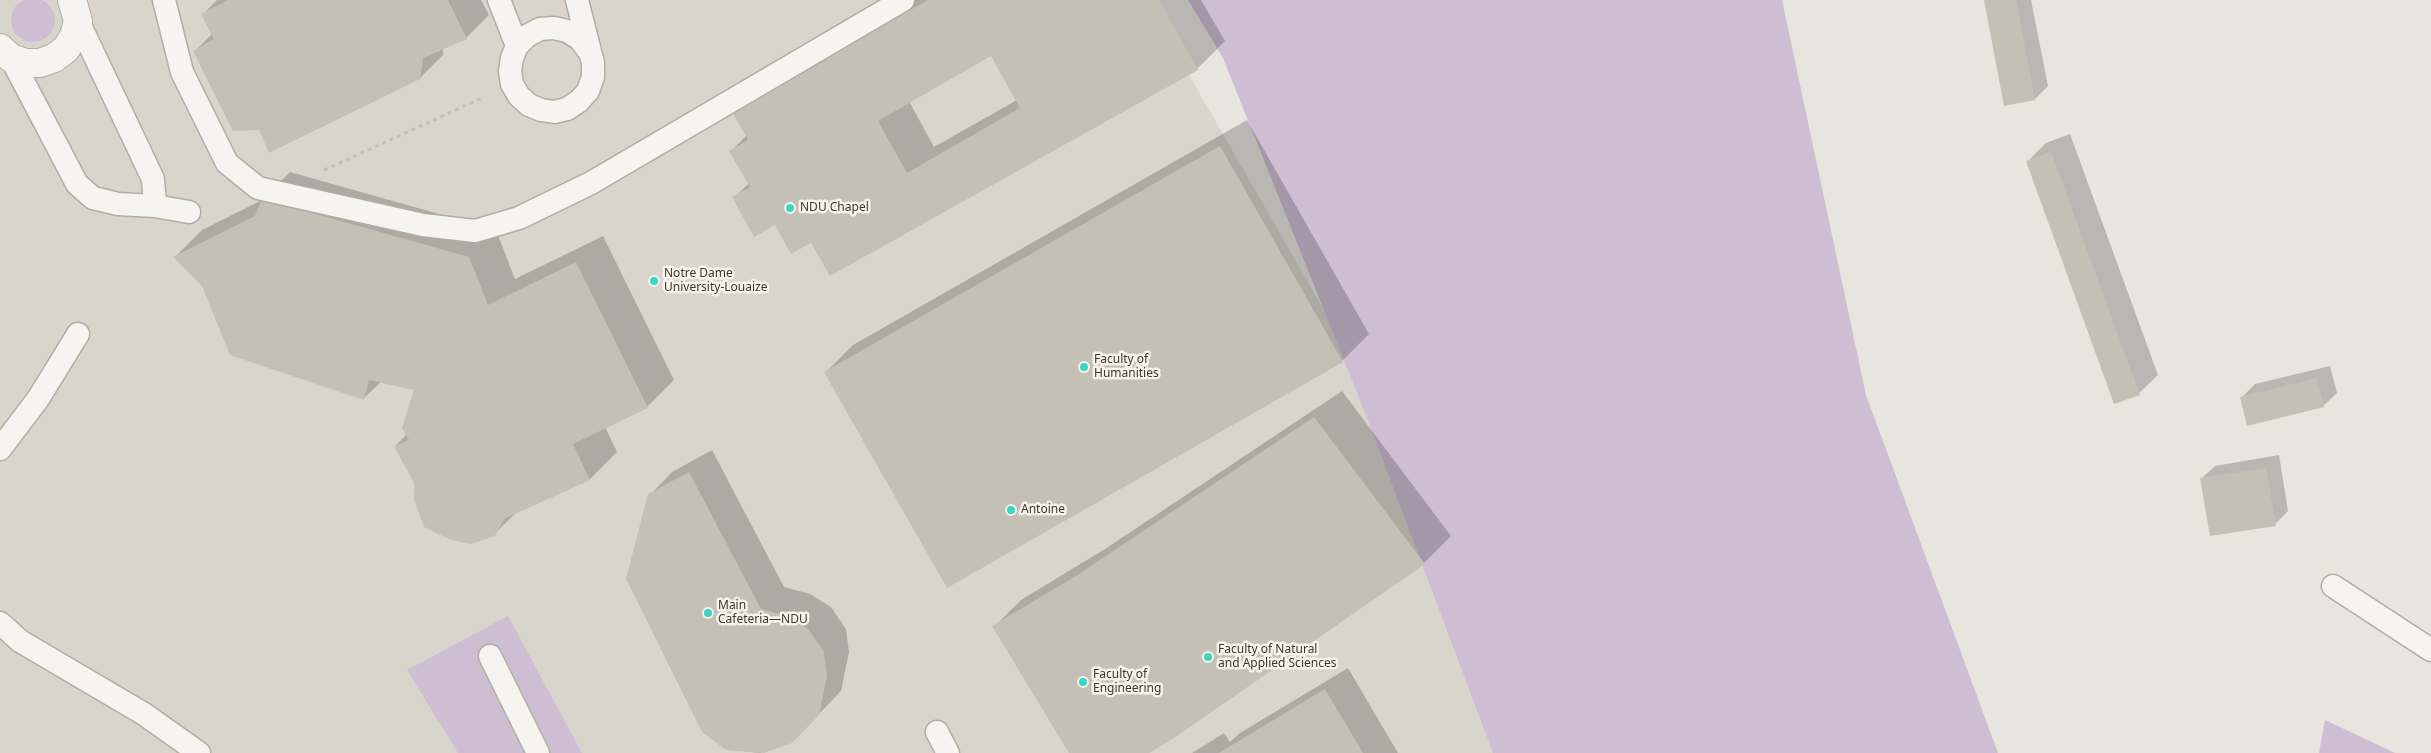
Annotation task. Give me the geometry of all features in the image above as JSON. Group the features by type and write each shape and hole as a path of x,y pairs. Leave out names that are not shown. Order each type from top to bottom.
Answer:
{"street":[{"path":"5,53 25,63 40,63 54,58 70,43 75,11"}],"lane":[{"path":"164,0 182,72 227,163 258,188 423,225 475,231 519,218 592,183 903,0"},
{"path":"499,0 517,46"},
{"path":"577,0 588,50 593,63 593,77 588,91 579,102 568,109 554,112 541,110 529,105 519,96 512,84 510,71 512,58 517,46 533,33 554,28 567,31 580,39 588,50"},
{"path":"75,11 153,179 156,206"},
{"path":"5,53 77,184 92,198 118,204 156,206 189,212"},
{"path":"0,449 38,399 78,334"},
{"path":"2333,586 2431,650"},
{"path":"0,623 20,641 144,714 199,753"},
{"path":"490,656 538,753"},
{"path":"937,732 948,753"}],"path":[{"path":"275,192 512,84"}],"shaded area":[{"path":"33,-2 45,2 51,8 55,20 51,32 45,38 33,42 21,38 15,32 11,20 15,8 21,2"},
{"name":"Notre Dame University-Louaize","path":"0,0 1146,0 1468,561 1552,753 0,753"},
{"path":"1188,0 1782,0 1866,395 1998,753 1493,753 1364,410 1223,58"},
{"path":"508,616 582,753 458,753 407,670"},
{"path":"2325,720 2395,753 2319,753"}],"building":[{"path":"228,0 448,0 467,39 423,58 420,79 269,153 259,130 233,131 193,51 214,39 201,14"},
{"path":"928,0 1159,0 1198,70 830,276 811,243 791,254 775,225 754,237 732,197 750,187 729,151 748,140 731,110","holes":["991,56 1020,108 907,173 878,121"]},
{"path":"1984,0 2016,0 2035,100 2004,106"},
{"name":"Faculty of Humanities","path":"1220,146 1343,362 947,588 824,372"},
{"path":"2051,152 2140,395 2114,404 2026,161"},
{"path":"262,199 469,257 488,305 576,262 648,408 573,444 590,480 504,519 495,536 471,544 451,540 424,527 414,500 414,483 394,446 409,440 402,428 414,390 369,380 364,400 230,355 202,286 173,257 255,216"},
{"path":"2317,378 2324,407 2247,426 2240,397"},
{"name":"Faculty of Natural and Applied Sciences","path":"1314,417 1425,564 1174,738 1149,753 1069,753 992,626 1076,576"},
{"path":"2266,468 2276,526 2210,536 2200,478"},
{"name":"Main Cafeteria—NDU","path":"689,472 761,609 787,616 809,630 824,652 827,676 819,715 792,743 764,753 726,750 702,732 626,579 648,494"},
{"path":"1325,689 1363,753 1219,753"}],"place":[{"name":"NDU Chapel","path":"790,208"},
{"name":"Notre Dame University-Louaize","path":"654,281"},
{"name":"Faculty of Humanities","path":"1084,367"},
{"name":"Antoine","path":"1011,510"},
{"name":"Main Cafeteria—NDU","path":"708,613"},
{"name":"Faculty of Natural and Applied Sciences","path":"1208,657"},
{"name":"Faculty of Engineering","path":"1083,682"}]}
